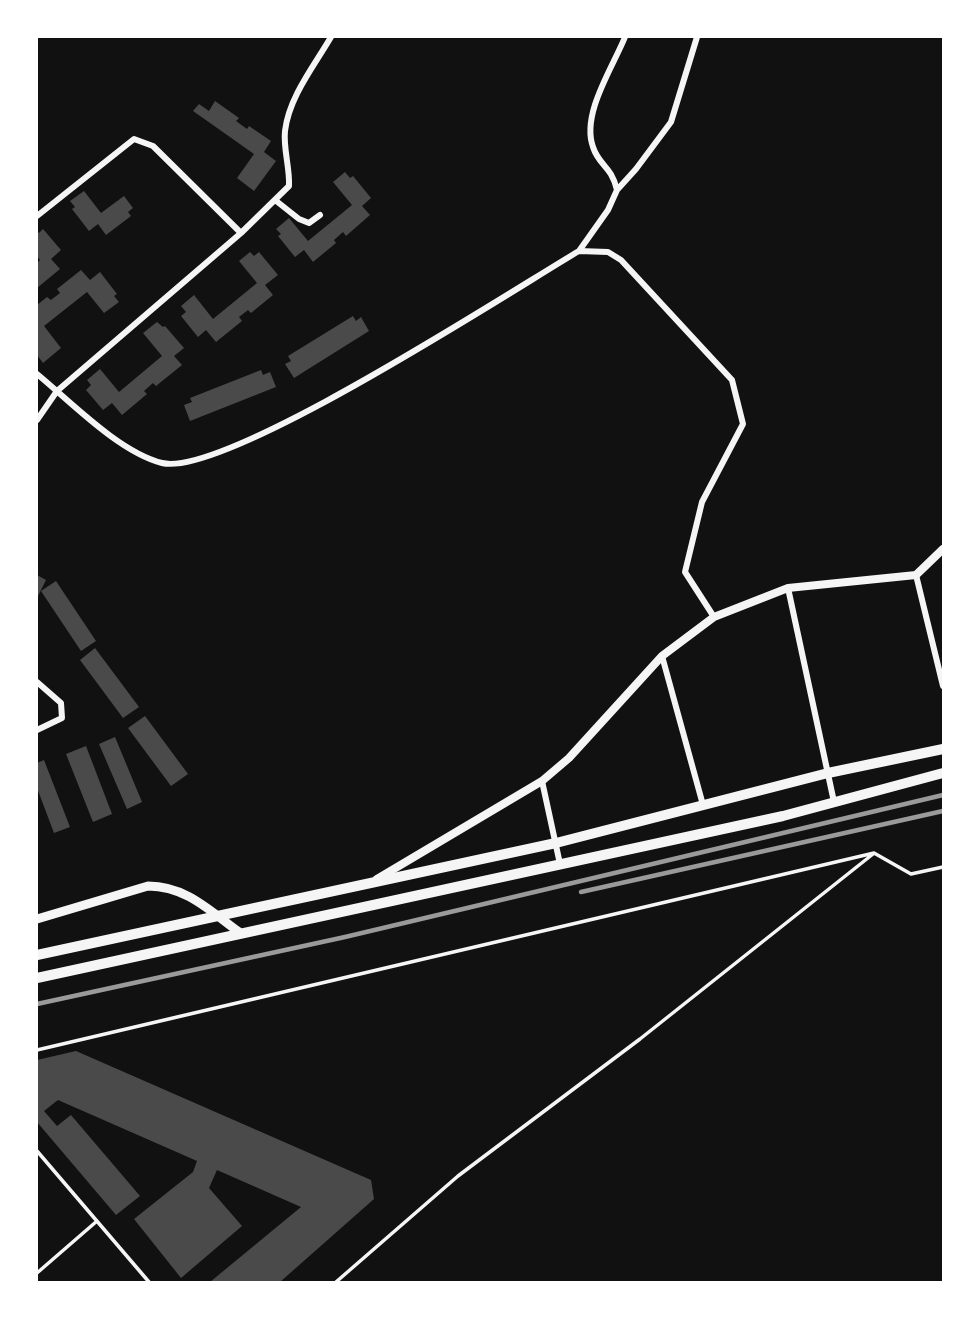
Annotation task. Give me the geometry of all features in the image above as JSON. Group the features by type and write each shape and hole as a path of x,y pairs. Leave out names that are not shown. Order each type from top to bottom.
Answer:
{"main road":[{"path":"37,955 363,887 703,807 828,772 943,749"},
{"path":"37,978 560,864 834,802 943,773"},
{"path":"37,919 148,886 182,891 239,932"}],"street":[{"path":"37,420 57,391 241,233 289,186 290,167 284,133 293,101 331,37"},
{"path":"617,190 613,172 593,149 590,135 594,111 625,37"},
{"path":"37,374 142,456 163,463 186,464 289,423 579,251 608,210 617,190 671,122 697,37"},
{"path":"37,216 134,139 153,146 241,233"},
{"path":"275,200 299,219 309,223 320,215"},
{"path":"579,251 608,252 621,260 732,380 743,424 702,502 685,572 715,617"},
{"path":"363,887 542,781 569,758 662,656 715,617 788,587 916,575 943,549"},
{"path":"916,575 943,686"},
{"path":"788,587 834,802"},
{"path":"662,656 703,807"},
{"path":"37,682 61,703 62,718 37,730"},
{"path":"542,781 560,864"}],"lane":[{"path":"336,1282 458,1176 640,1039 874,853"},
{"path":"37,1050 874,853 911,873 943,867"},
{"path":"37,1150 149,1282"},
{"path":"37,1273 97,1221"}],"building":[{"path":"215,101 239,118 236,121 247,129 249,126 271,141 264,152 276,161 254,191 237,178 254,154 193,111 199,104 209,111"},
{"path":"345,172 350,178 353,176 371,198 362,206 370,215 346,236 343,232 334,240 336,243 313,262 304,250 295,257 278,236 281,234 276,229 289,218 308,241 352,205 333,182"},
{"path":"84,191 101,213 124,196 133,208 128,212 131,216 106,235 98,224 89,231 72,209 75,207 70,201"},
{"path":"43,229 61,250 51,259 60,269 37,288 37,263 40,260 37,256 37,231 39,233"},
{"path":"250,252 254,256 259,252 278,275 265,285 273,295 251,313 248,310 239,317 242,321 216,342 206,330 198,337 181,316 186,312 181,306 194,295 213,319 257,283 239,261"},
{"path":"81,270 90,280 100,272 117,294 114,296 119,302 104,313 87,292 44,326 61,348 43,363 37,355 37,305 47,297 51,300 60,293 57,289"},
{"path":"353,316 356,321 361,317 369,331 294,378 285,364 291,361 288,356"},
{"path":"157,322 165,326 184,348 174,356 182,365 156,386 153,383 144,391 147,394 122,415 112,403 103,410 86,390 91,385 87,380 100,369 119,392 162,356 143,333"},
{"path":"261,370 263,375 270,372 276,387 190,421 184,405 192,402 190,398"},
{"path":"37,575 46,580 37,598"},
{"path":"56,581 96,641 81,651 41,591"},
{"path":"95,648 139,707 123,718 80,660"},
{"path":"145,716 188,774 171,786 128,728"},
{"path":"115,737 142,802 127,809 99,744"},
{"path":"86,746 112,814 93,822 66,754"},
{"path":"44,760 70,827 54,833 37,788 37,763"},
{"path":"76,1051 371,1180 374,1199 280,1282 210,1282 301,1207 217,1170 209,1188 242,1226 181,1278 134,1219 193,1172 197,1161 58,1100 44,1111 57,1126 71,1115 140,1196 116,1215 37,1122 37,1060"}],"railway":[{"path":"37,1004 345,937 943,795"},
{"path":"581,892 943,811"}]}
